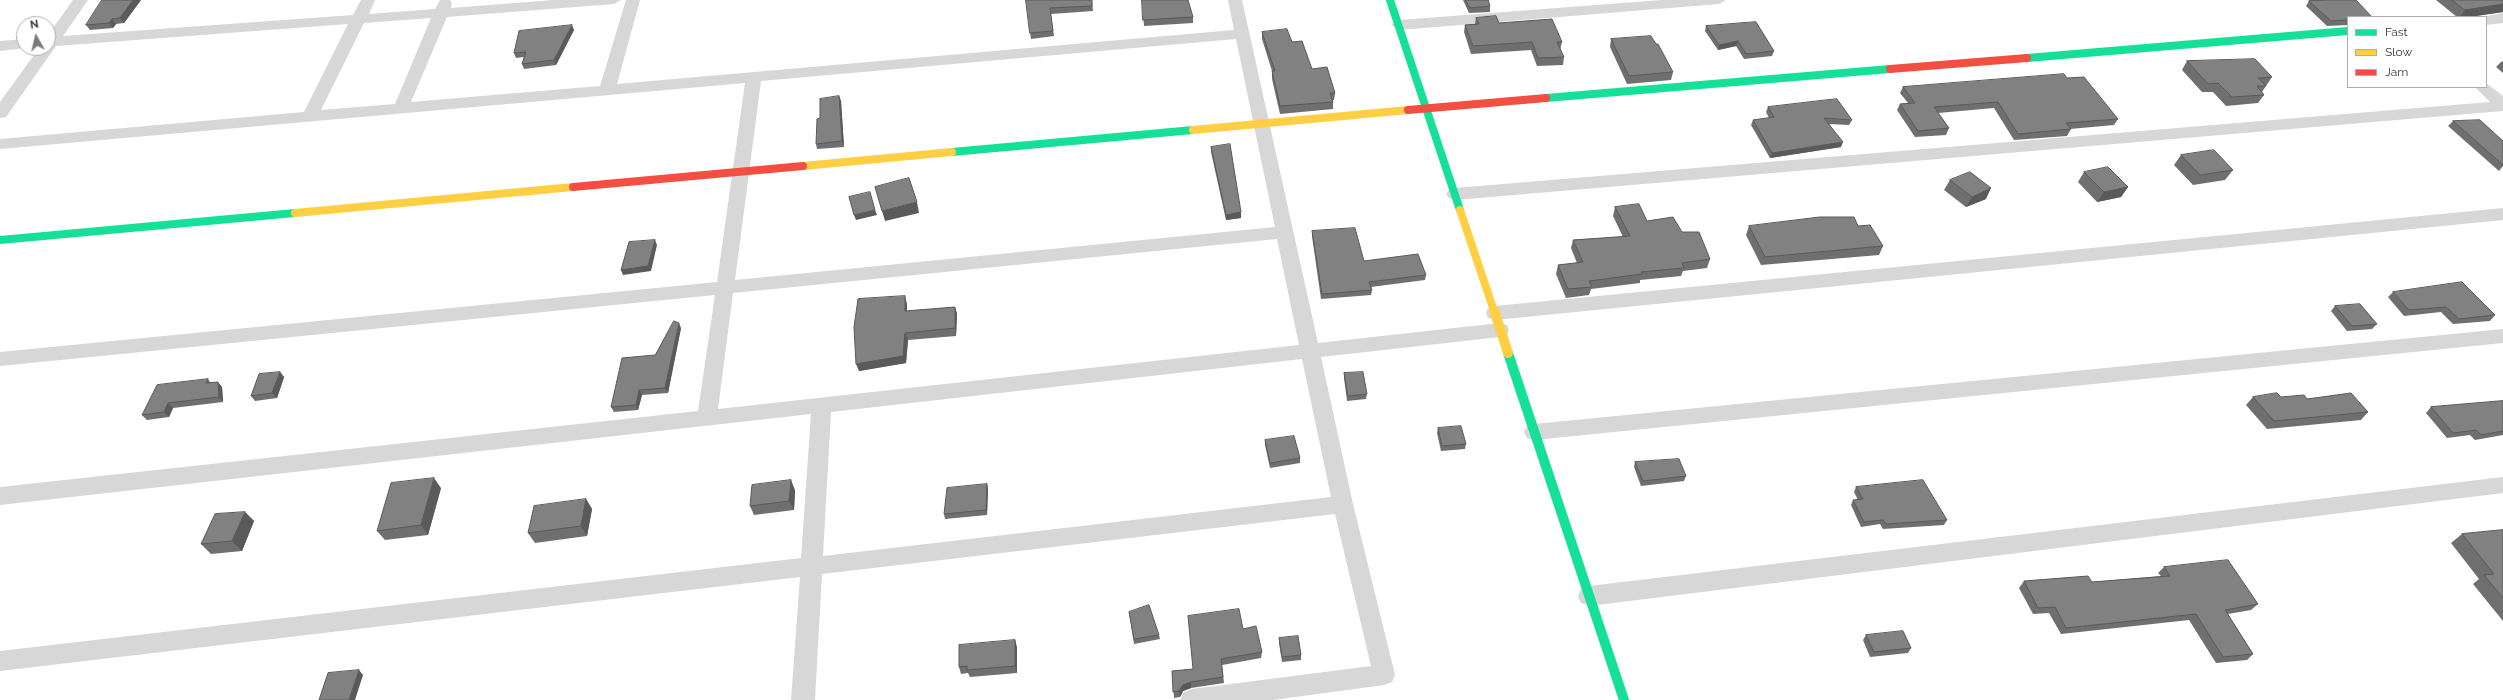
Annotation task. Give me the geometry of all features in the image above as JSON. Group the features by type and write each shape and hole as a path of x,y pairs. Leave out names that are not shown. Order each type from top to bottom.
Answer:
{"street":[{"path":"56,34 81,0"},
{"path":"310,116 368,0"},
{"path":"56,44 359,19 443,6 614,0"},
{"path":"607,90 633,0"},
{"path":"1192,700 1384,675 1343,504 1235,0"},
{"path":"1390,0 1624,700"},
{"path":"1399,24 1662,2 1719,0"},
{"path":"401,108 443,6"},
{"path":"2487,20 2503,18"},
{"path":"0,240 1426,108 2347,31"},
{"path":"0,144 1242,34"},
{"path":"0,46 16,45"},
{"path":"0,113 40,56"},
{"path":"707,417 754,77"},
{"path":"2484,88 2503,106"},
{"path":"1455,194 2503,106"},
{"path":"0,496 1310,350 1498,321 2503,214"},
{"path":"0,359 1284,232"},
{"path":"1534,432 2503,336"},
{"path":"803,700 822,404"},
{"path":"1589,596 2503,485"},
{"path":"0,661 1343,504"}],"building":[{"path":"102,0 133,0 120,18 112,19 109,23 86,25"},
{"path":"1026,0 1092,0 1092,6 1050,8 1053,31 1030,33"},
{"path":"1142,0 1188,0 1193,17 1143,20"},
{"path":"1466,0 1488,0 1490,6 1470,8"},
{"path":"2356,0 2371,16 2347,16 2347,20 2331,21 2309,1"},
{"path":"2452,0 2503,0 2503,4 2465,10"},
{"path":"1496,16 1499,23 1552,19 1562,42 1557,42 1564,57 1538,58 1532,42 1473,46 1465,25 1479,24 1476,18"},
{"path":"1756,22 1774,51 1746,54 1738,41 1719,45 1706,26"},
{"path":"572,25 554,60 522,64 526,52 514,53 519,31"},
{"path":"1287,29 1292,42 1302,41 1312,69 1327,67 1335,93 1330,93 1333,102 1280,106 1272,71 1275,71 1262,32"},
{"path":"1651,36 1656,44 1658,44 1673,72 1629,76 1611,39"},
{"path":"2255,59 2272,77 2258,78 2266,86 2257,86 2264,95 2232,97 2218,83 2208,84 2187,61"},
{"path":"2064,74 2067,78 2084,77 2118,119 2066,123 2071,129 2018,134 1998,102 1934,107 1949,128 1918,131 1900,104 1915,103 1903,87"},
{"path":"839,96 842,141 816,144 817,119 820,118 820,99"},
{"path":"1837,99 1852,120 1824,118 1843,142 1772,153 1753,120 1774,117 1768,107"},
{"path":"2480,120 2503,141 2503,165 2453,121"},
{"path":"1230,144 1241,212 1226,215 1211,147"},
{"path":"2214,150 2233,170 2200,175 2181,155"},
{"path":"2108,167 2128,187 2104,192 2084,172"},
{"path":"1970,172 1991,188 1972,197 1950,180"},
{"path":"909,178 917,202 882,211 875,187"},
{"path":"870,192 875,210 854,215 849,197"},
{"path":"1639,204 1647,221 1673,217 1682,232 1699,232 1710,259 1682,263 1684,268 1641,272 1642,274 1589,281 1592,287 1568,289 1558,265 1583,262 1573,240 1630,236 1615,207"},
{"path":"1820,217 1854,217 1858,226 1870,225 1883,246 1765,257 1749,226"},
{"path":"1355,228 1364,261 1418,254 1426,275 1369,282 1372,290 1322,294 1312,231"},
{"path":"655,240 648,266 621,270 629,242"},
{"path":"2462,282 2495,315 2459,319 2446,307 2409,310 2393,292"},
{"path":"905,296 905,311 955,307 955,328 905,333 903,356 856,364 854,327 858,299"},
{"path":"2360,304 2377,324 2352,326 2335,306"},
{"path":"674,321 679,323 665,388 639,390 636,405 611,407 622,358 655,355"},
{"path":"280,372 272,393 251,396 259,374"},
{"path":"1363,372 1367,394 1348,396 1344,373"},
{"path":"208,379 206,383 218,382 219,397 168,403 164,412 142,415 157,385"},
{"path":"2277,393 2281,397 2304,395 2307,399 2351,393 2368,412 2274,421 2253,397"},
{"path":"2503,401 2503,431 2481,435 2476,430 2453,433 2431,407"},
{"path":"1461,426 1466,444 1442,446 1438,428"},
{"path":"1294,436 1300,458 1270,463 1265,440"},
{"path":"1679,459 1686,476 1643,481 1635,462"},
{"path":"434,478 421,525 377,531 391,483"},
{"path":"791,480 789,501 750,506 752,485"},
{"path":"1923,480 1947,520 1886,524 1883,520 1864,522 1853,500 1863,499 1856,487"},
{"path":"987,484 986,510 944,514 947,488"},
{"path":"586,499 581,526 528,533 534,506"},
{"path":"245,512 232,541 201,544 215,514"},
{"path":"2503,530 2503,598 2484,575 2494,574 2462,534"},
{"path":"2228,560 2258,604 2225,610 2253,654 2223,657 2196,614 2066,628 2055,607 2038,608 2024,581 2088,576 2092,582 2170,576 2164,567"},
{"path":"1149,605 1159,635 1134,639 1129,612"},
{"path":"1239,609 1243,629 1256,626 1262,652 1221,659 1223,677 1191,682 1183,685 1179,691 1173,692 1172,671 1193,669 1188,616"},
{"path":"1903,631 1911,648 1874,652 1866,635"},
{"path":"1298,636 1301,655 1282,657 1279,638"},
{"path":"1015,640 1015,666 967,670 967,666 959,667 959,645"},
{"path":"359,670 349,700 319,700 328,673"}],"traffic: fast":[{"path":"1390,0 1460,210"},
{"path":"2027,58 2347,31"},
{"path":"1546,98 1890,69"},
{"path":"952,152 1193,130"},
{"path":"0,240 295,213"},
{"path":"1508,353 1624,700"}],"traffic: slow":[{"path":"1193,130 1408,110"},
{"path":"803,166 952,152"},
{"path":"295,213 573,187"},
{"path":"1460,210 1508,353"}],"traffic: jam":[{"path":"1890,69 2027,58"},
{"path":"1408,110 1546,98"},
{"path":"573,187 803,166"}]}
